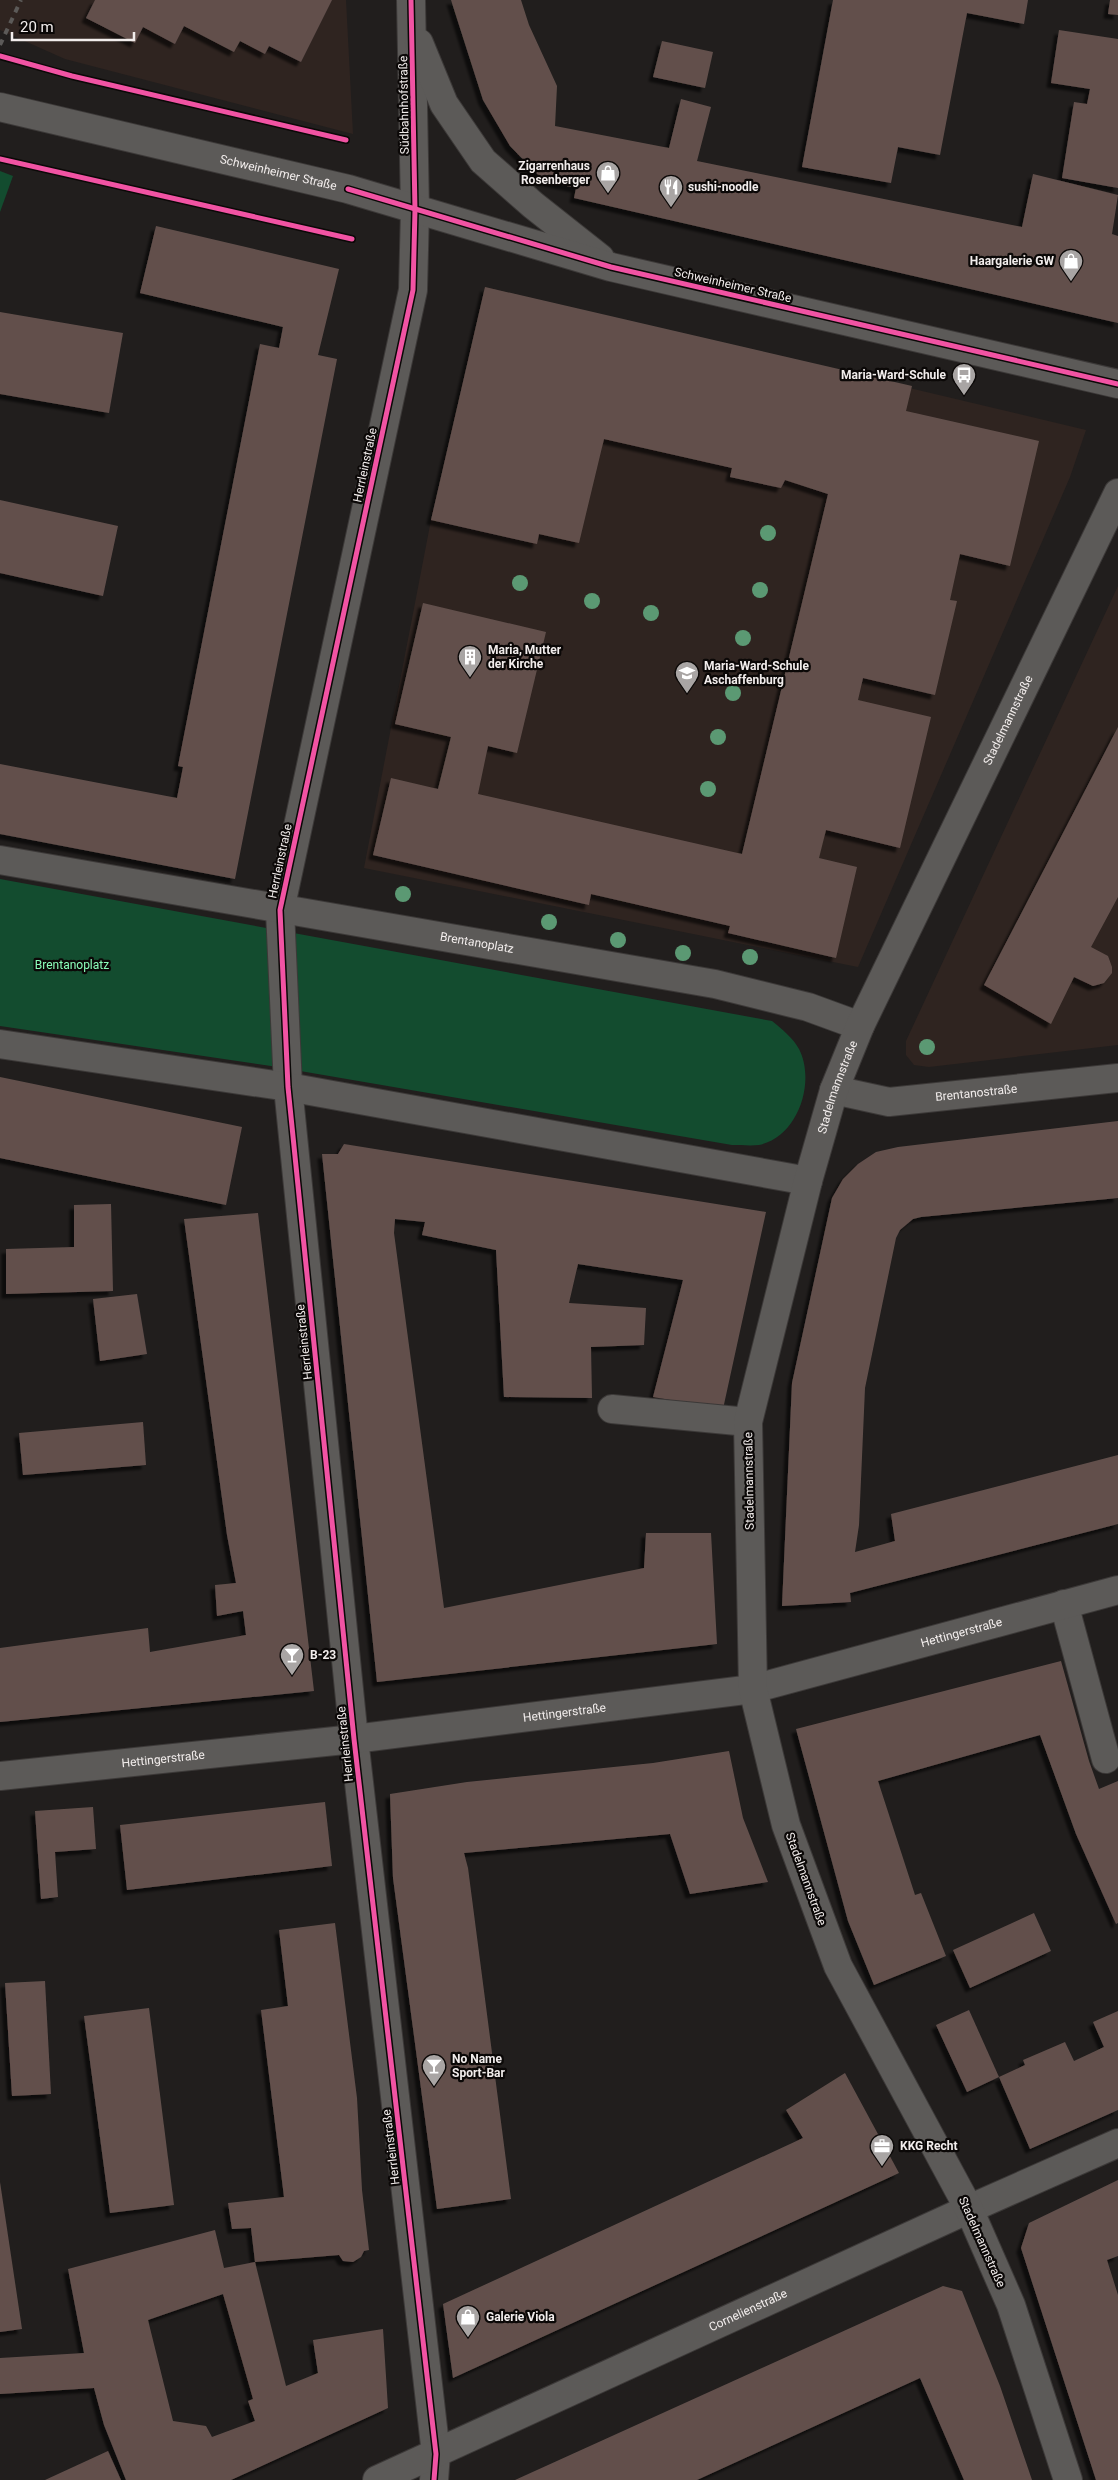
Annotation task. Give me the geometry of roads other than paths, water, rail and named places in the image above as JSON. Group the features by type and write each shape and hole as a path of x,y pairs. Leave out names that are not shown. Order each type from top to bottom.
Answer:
{"street":[{"name":"Südbahnhofstraße","path":"411,0 416,210"},
{"name":"Schweinheimer Straße","path":"412,28 444,104 483,161 533,205 611,267"},
{"name":"Schweinheimer Straße","path":"0,107 348,189 611,267 1118,384"},
{"name":"Herrleinstraße","path":"416,210 413,290 280,910 288,1087 354,1739 435,2467"},
{"name":"Stadelmannstraße","path":"1068,2480 1011,2305 969,2209 838,1966 786,1825 753,1689 748,1422 808,1181 834,1090 860,1026 1118,493"},
{"name":"Brentanoplatz","path":"0,860 714,984 808,1007 860,1026"},
{"path":"0,1044 288,1087 808,1181"},
{"name":"Brentanostraße","path":"834,1090 889,1102 1118,1078"},
{"path":"612,1409 748,1422"},
{"name":"Hettingerstraße","path":"0,1776 354,1739 753,1689 1118,1590"},
{"path":"1064,1604 1106,1759"},
{"name":"Cornelienstraße","path":"377,2480 435,2467 969,2209 1118,2143"}],"railway":[{"path":"0,45 21,0"}],"place":[{"name":"Zigarrenhaus Rosenberger","path":"608,194"},
{"name":"sushi-noodle","path":"671,208"},
{"name":"Haargalerie GW","path":"1071,282"},
{"name":"Maria-Ward-Schule","path":"964,396"},
{"name":"Maria, Mutter der Kirche","path":"470,678"},
{"name":"Maria-Ward-Schule Aschaffenburg","path":"687,694"},
{"name":"B-23","path":"292,1676"},
{"name":"No Name Sport-Bar","path":"434,2087"},
{"name":"KKG Recht","path":"882,2167"},
{"name":"Galerie Viola","path":"468,2338"}]}
